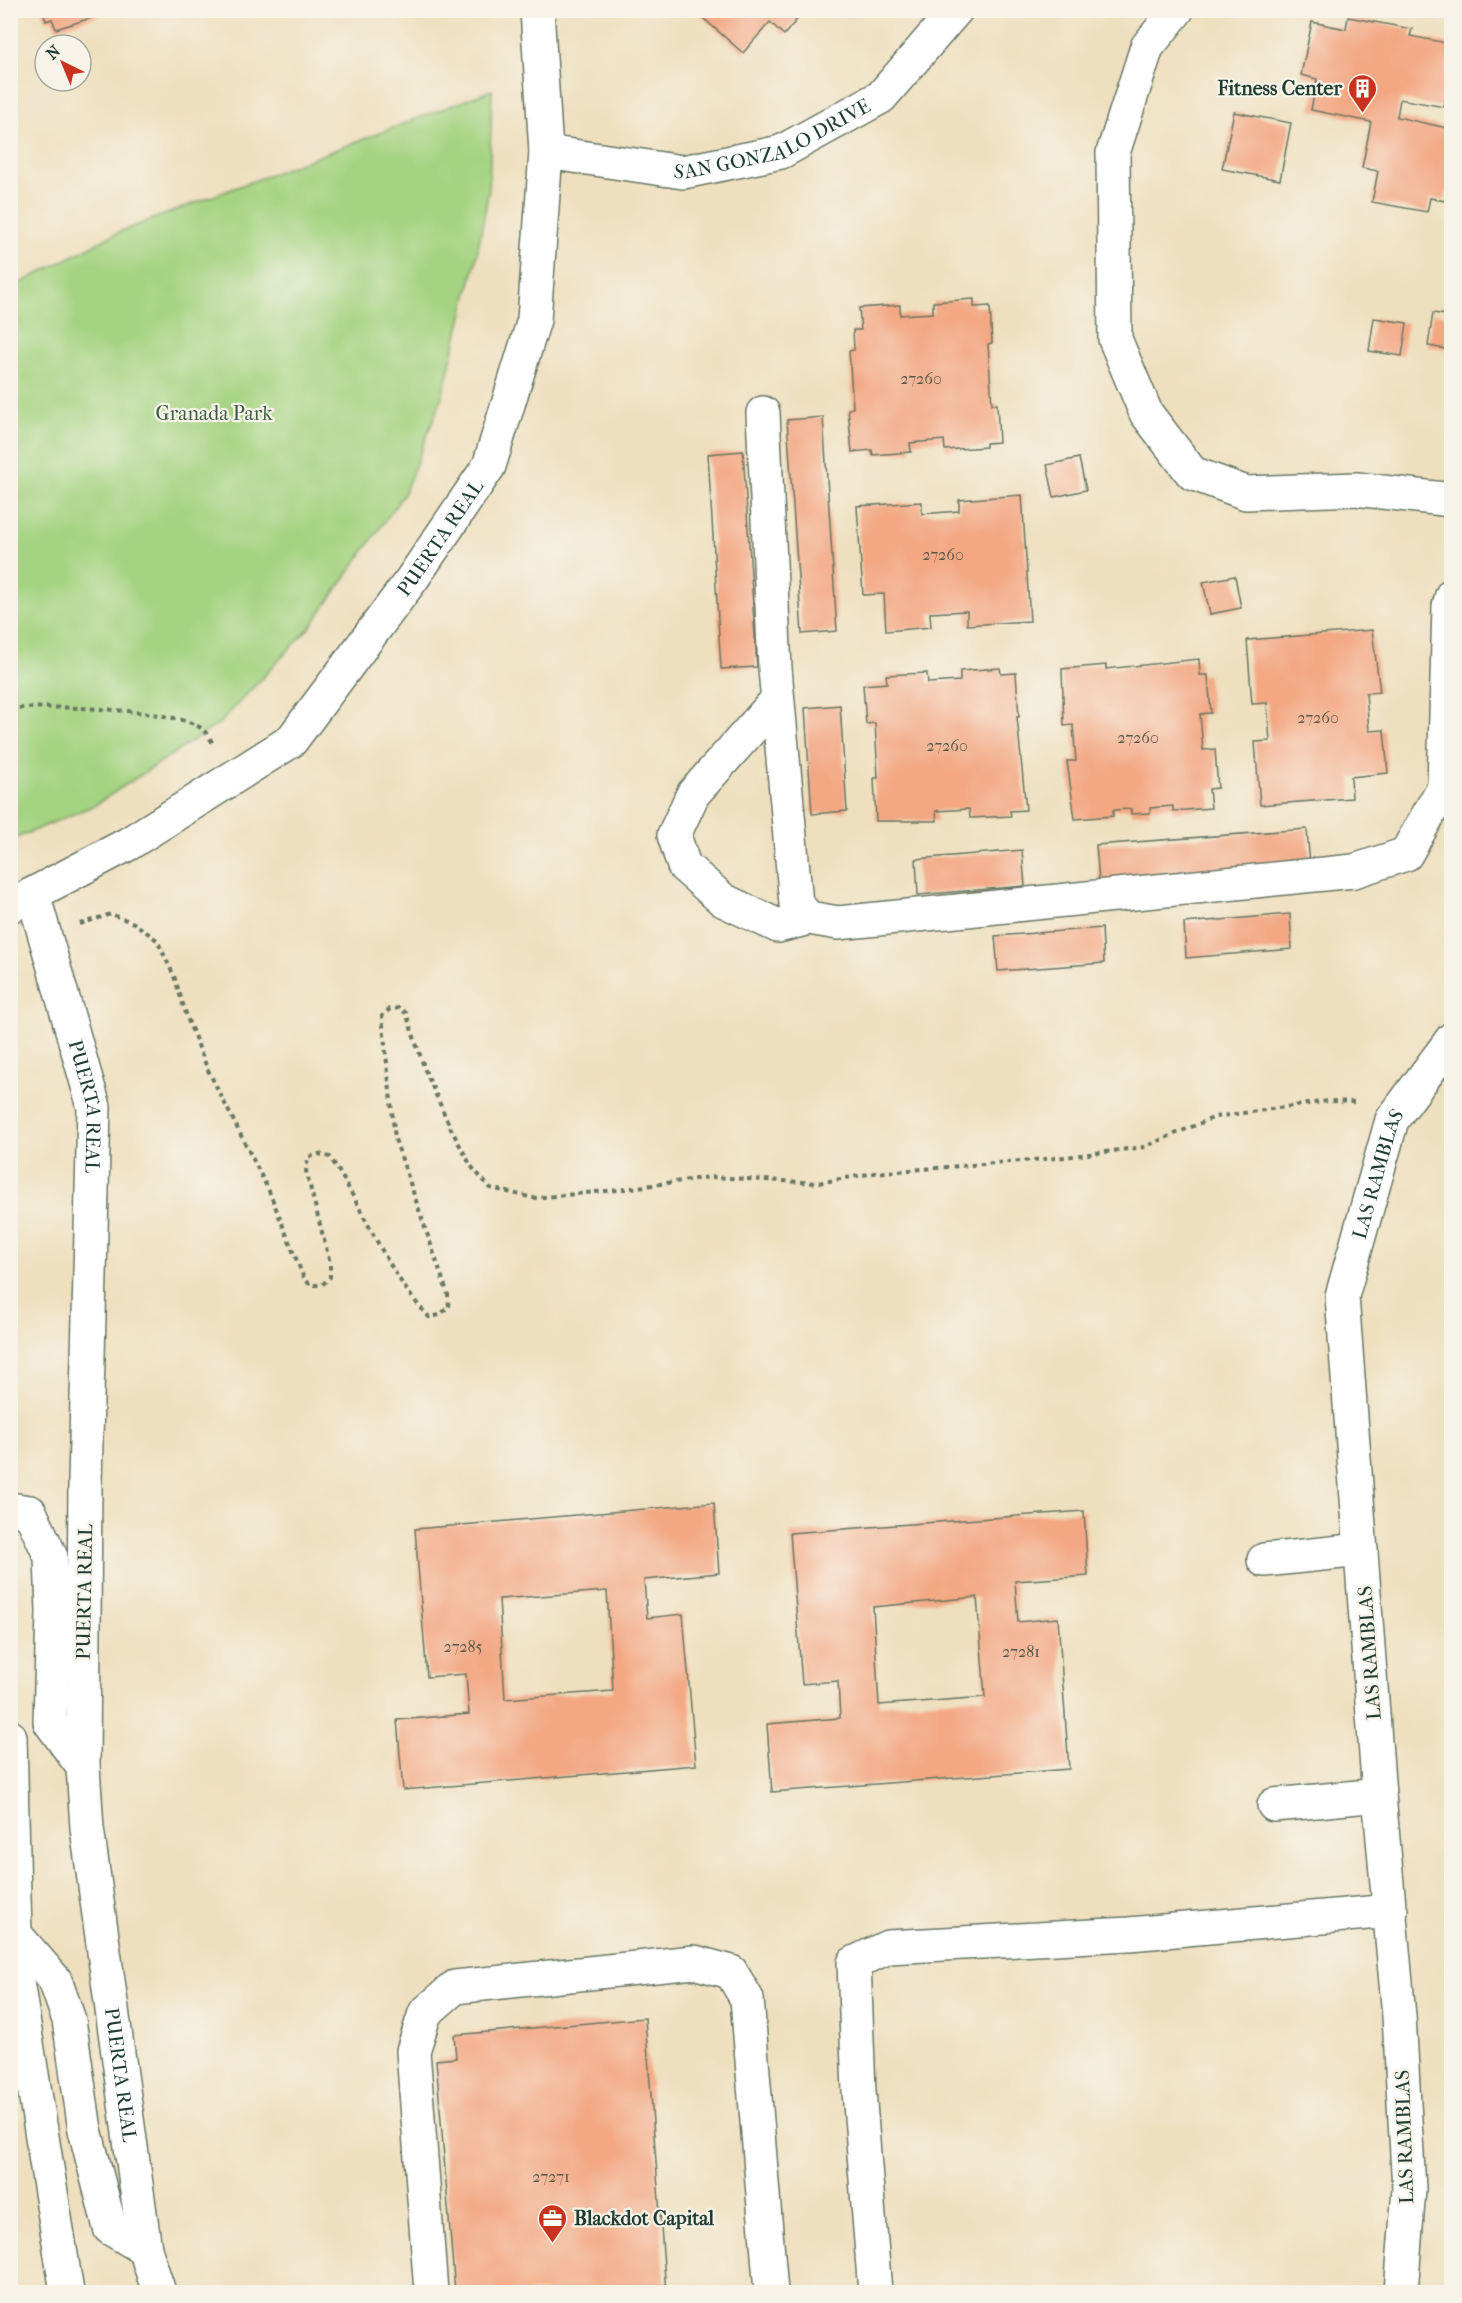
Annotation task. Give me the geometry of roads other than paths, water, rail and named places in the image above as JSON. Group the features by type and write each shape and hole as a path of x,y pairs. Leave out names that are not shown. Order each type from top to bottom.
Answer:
{"street":[{"name":"PUERTA REAL","path":"159,2292 145,2249 87,1828 82,1767 85,1482 94,1107 45,935 22,900 128,844 291,741 412,579 489,466 534,320 546,152 537,10"},
{"name":"SAN GONZALO DRIVE","path":"546,152 683,172 781,153 881,97 956,10"},
{"path":"1177,10 1147,47 1113,153 1115,339 1146,414 1192,473 1246,494 1356,489 1452,500"},
{"path":"763,413 777,700 796,903 809,918"},
{"path":"777,700 693,794 674,835 684,866 723,900 778,926 809,918 838,922 1354,871 1406,854 1444,787 1449,606 1452,595"},
{"name":"LAS RAMBLAS","path":"1401,2292 1409,2189 1391,1911 1379,1795 1342,1296 1392,1120 1452,1039"},
{"path":"10,1509 30,1512 51,1557 53,1612 50,1722 82,1767"},
{"path":"1264,1560 1361,1550"},
{"path":"10,1737 13,1934 16,1975 66,2292"},
{"path":"1274,1805 1379,1795"},
{"path":"875,2292 860,2091 854,1963 888,1947 1129,1934 1391,1911"},
{"path":"13,1934 55,1980 69,2020 85,2130 110,2228 145,2249"},
{"path":"431,2292 413,2051 425,2013 455,1988 694,1962 731,1972 747,1999 771,2292"}],"place":[{"name":"Fitness Center","path":"1363,114"},
{"name":"Blackdot Capital","path":"553,2244"}],"park label":[{"name":"Granada Park","path":"214,413"}]}
